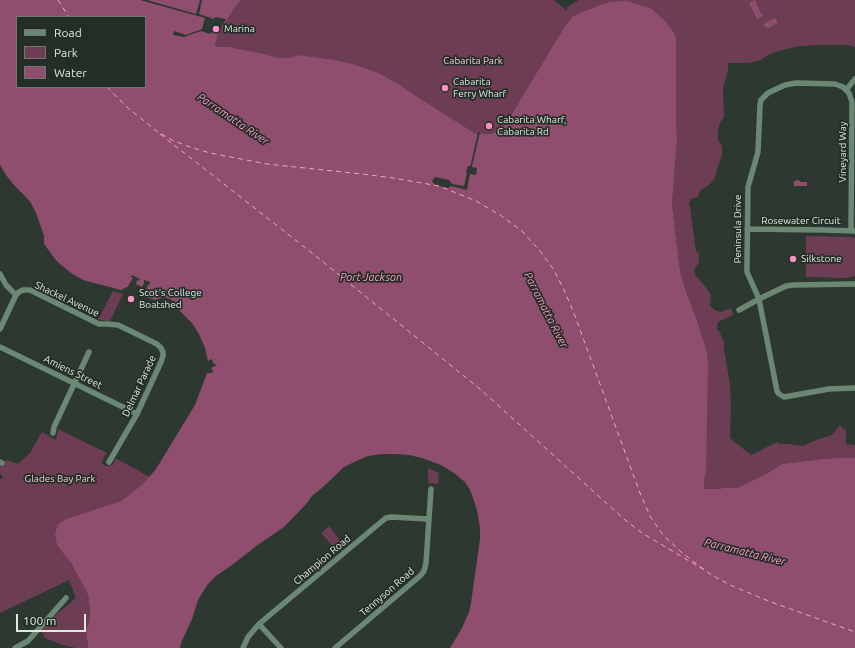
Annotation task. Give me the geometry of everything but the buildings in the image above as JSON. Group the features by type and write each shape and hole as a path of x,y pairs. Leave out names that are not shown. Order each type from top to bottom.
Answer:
{"street":[{"path":"846,90 855,79"},
{"name":"Peninsula Drive","path":"846,90 840,85 835,84 790,84 768,93 761,100 759,110 758,152 748,187 748,272 759,299 777,391 779,394 784,397 788,397 829,389 855,388"},
{"name":"Vineyard Way","path":"846,90 852,102 854,144 853,231"},
{"name":"Rosewater Circuit","path":"747,229 853,231"},
{"path":"0,274 6,285 17,294 0,329"},
{"path":"739,310 786,286 855,284"},
{"name":"Shackel Avenue","path":"17,294 23,290 30,290 99,324 108,324"},
{"name":"Delmar Parade","path":"108,324 118,325 156,344 163,352 161,362 137,414 109,462"},
{"name":"Amiens Street","path":"0,347 137,414"},
{"path":"53,433 54,427 89,352"},
{"name":"Tennyson Road","path":"335,648 422,574 425,568 431,489"},
{"name":"Champion Road","path":"243,648 248,637 259,624 386,518 397,517 428,519"},
{"path":"15,648 28,641 66,598"},
{"path":"259,624 281,648"}],"green space":[{"name":"Cabarita Park","path":"241,0 554,0 567,11 567,7 579,0 855,0 855,47 847,45 801,46 772,53 760,60 749,63 728,63 728,71 723,88 724,117 718,129 718,140 722,146 722,155 714,179 700,191 698,197 691,199 689,205 696,252 699,253 699,262 694,270 696,276 711,295 710,305 714,310 721,312 731,308 733,315 718,322 717,330 719,331 724,342 730,384 730,438 751,455 777,442 779,444 803,446 832,435 840,425 846,430 846,444 855,445 855,458 822,459 782,464 768,473 737,488 704,489 707,352 680,271 672,205 677,139 676,37 665,21 652,9 582,13 573,16 565,26 505,125 492,134 476,134 397,83 379,73 353,64 336,60 298,55 288,58 278,58 230,47 218,47 215,45 218,34"},
{"path":"806,236 855,238 855,276 847,278 806,277"},
{"path":"113,291 123,294 110,321 98,320"},
{"name":"Glades Bay Park","path":"58,429 107,453 102,464 106,466 113,465 115,458 150,477 136,491 121,501 66,519 56,528 55,537 88,595 90,610 89,623 86,630 88,648 76,648 63,645 45,638 40,628 76,598 69,580 0,613 0,479 3,478 0,473 0,464 7,460 18,464 30,453 42,432 56,440"},
{"path":"428,468 439,473 438,484 428,483"},
{"path":"329,526 343,544 336,550 321,533"}],"water":[{"name":"Port Jackson","path":"0,0 241,0 218,34 215,45 218,47 230,47 278,58 288,58 298,55 336,60 353,64 379,73 397,83 476,134 492,134 505,125 565,26 573,16 611,2 627,1 652,9 665,21 676,37 677,139 672,205 680,271 707,352 706,473 704,489 737,488 768,473 782,464 822,459 855,458 855,648 450,648 462,628 471,603 480,539 477,510 472,495 465,482 441,465 409,455 381,454 368,456 344,467 312,496 284,527 216,576 208,584 198,600 180,648 88,648 86,630 89,623 90,610 88,595 71,563 57,545 55,534 57,526 66,519 121,501 143,484 156,469 195,405 207,373 212,373 213,370 211,368 217,365 213,363 211,359 208,361 205,348 199,334 192,323 178,309 175,302 163,297 156,300 148,298 129,286 121,290 83,280 60,264 44,244 44,236 31,203 6,175 0,165"},
{"path":"755,0 763,16 757,19 749,3"},
{"path":"775,18 777,23 769,28 765,27 765,23"},
{"path":"799,180 800,182 807,182 807,186 794,186 794,181"}],"pier":[{"path":"140,0 147,0 196,14 200,0 202,0 199,14 214,19 215,17 226,19 218,33 213,32 210,34 201,31 184,37 173,35 174,31 186,35 202,29 205,18"},
{"path":"478,132 480,132 472,166 477,168 476,175 470,174 467,190 451,186 448,188 435,185 432,181 435,177 449,180 452,184 464,186 466,173 468,166 471,164"},
{"path":"132,275 140,279 139,281 137,280 136,284 142,287 144,280 150,282 143,296 128,286 133,278 131,277"}],"ferry route":[{"path":"58,0 68,16"},
{"path":"108,88 128,108 158,132 174,141 190,147 210,153 267,164 362,174 439,186 476,201 500,215 522,231 540,251 554,270 565,292 640,493 650,516 663,535 681,552 710,574 730,585 771,602 855,632"},
{"path":"160,134 312,253 480,389 624,519 642,533 706,571"}],"place":[{"name":"Marina","path":"216,29"},
{"name":"Cabarita Ferry Wharf","path":"445,88"},
{"name":"Cabarita Wharf, Cabarita Rd","path":"489,126"},
{"name":"Silkstone","path":"793,259"},
{"name":"Scot's College Boatshed","path":"131,299"}],"water label":[{"name":"Parramatta River","path":"233,119"},
{"name":"Parramatta River","path":"546,310"},
{"name":"Parramatta River","path":"745,552"}]}
